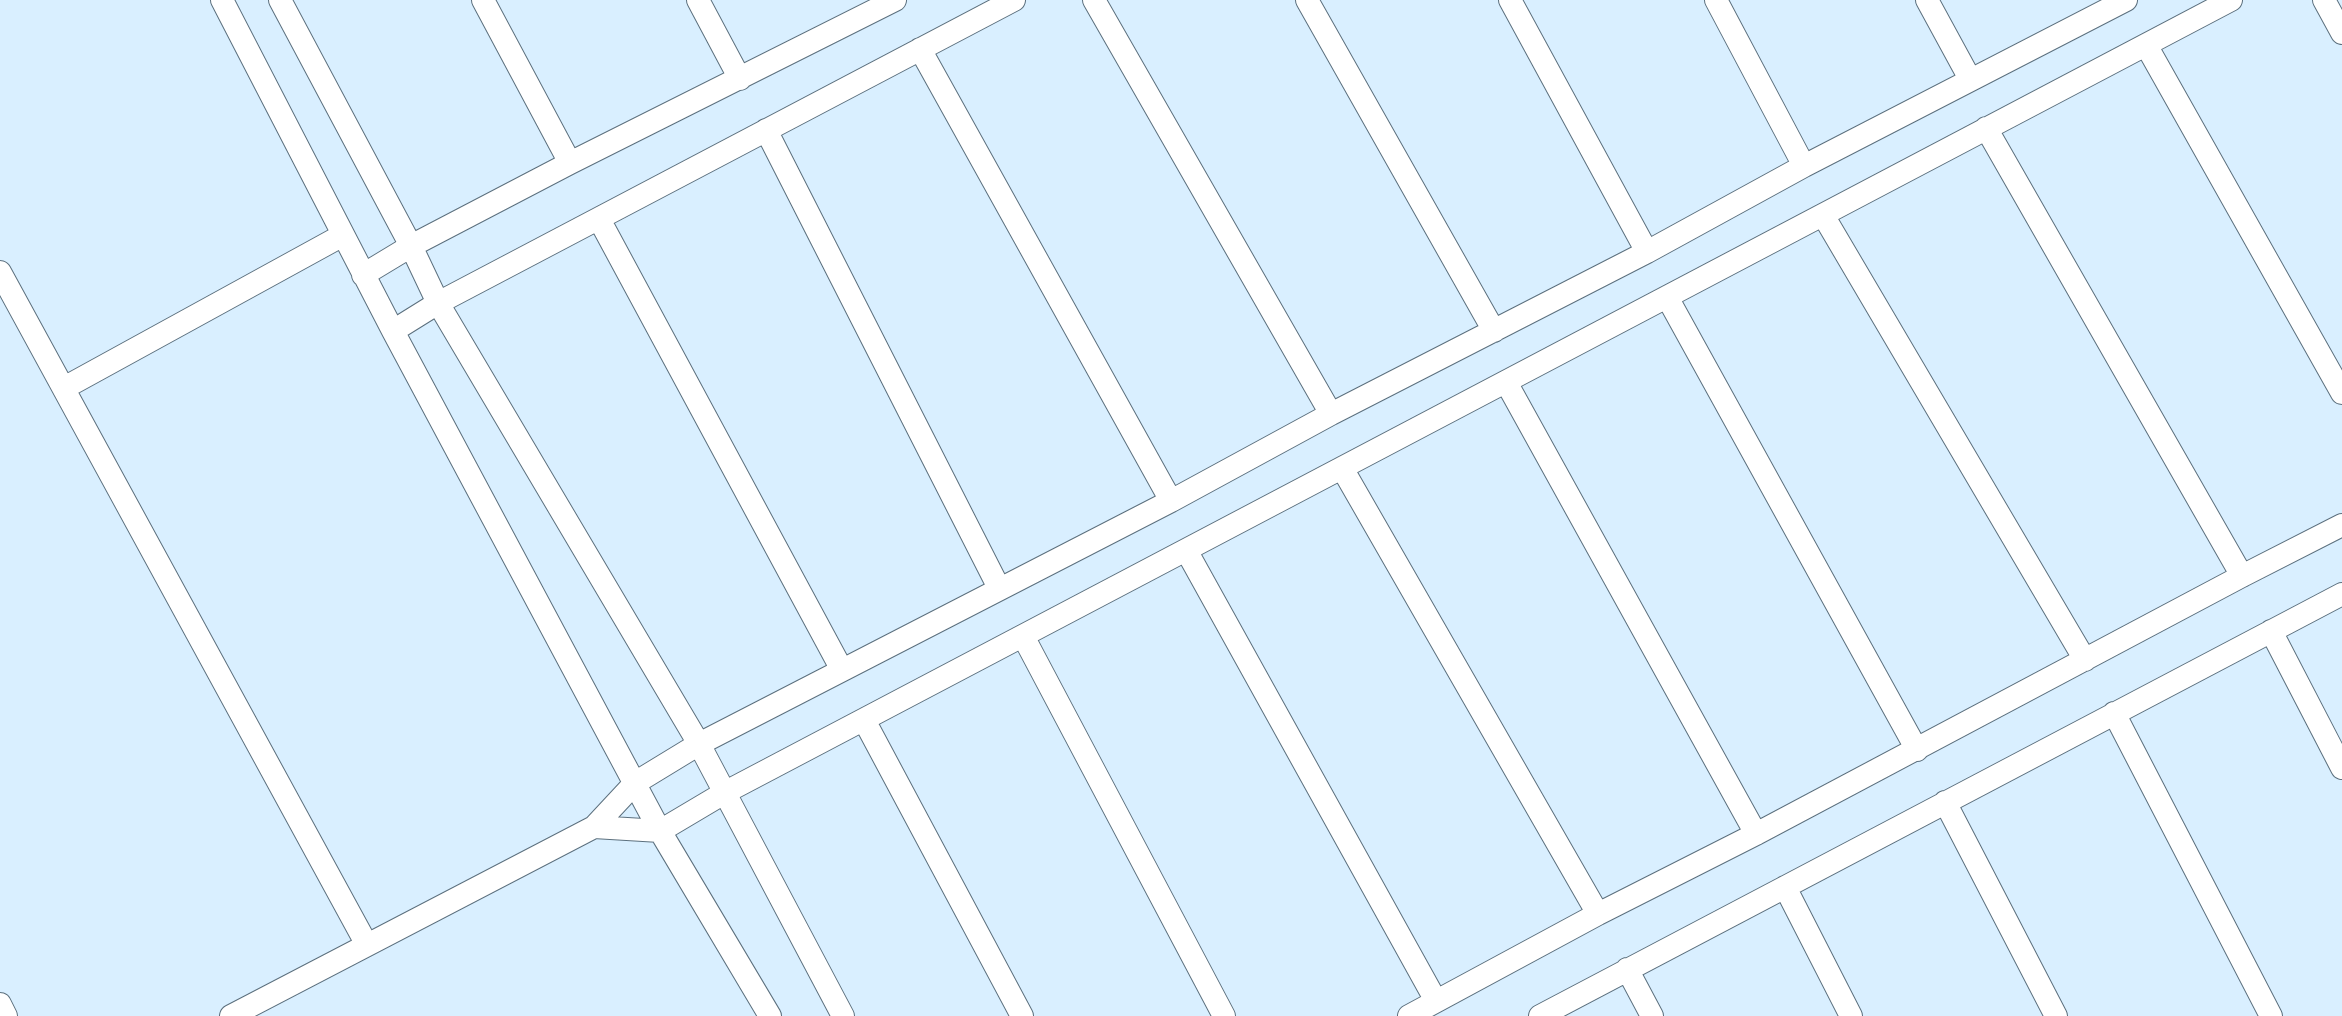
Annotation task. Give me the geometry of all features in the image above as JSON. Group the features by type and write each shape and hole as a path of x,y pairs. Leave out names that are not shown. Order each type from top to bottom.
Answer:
{"street":[{"path":"222,0 363,275 660,831 770,1016"},
{"path":"280,0 411,246 438,303 699,744 843,1016"},
{"path":"483,0 570,163"},
{"path":"698,0 740,79"},
{"path":"363,275 411,246 570,163 895,0"},
{"path":"393,331 438,303 1014,0"},
{"path":"1094,0 1331,414"},
{"path":"1307,0 1494,331"},
{"path":"1510,0 1647,252"},
{"path":"1716,0 1804,166"},
{"path":"1927,0 1970,79"},
{"path":"231,1016 594,827 635,783 699,744 1170,501 1331,414 1647,252 1804,166 1970,79 2126,0"},
{"path":"594,827 660,831 724,793 2231,0"},
{"path":"2324,0 2342,33"},
{"path":"2146,45 2342,393"},
{"path":"920,49 1170,501"},
{"path":"1986,128 2242,576"},
{"path":"766,130 999,588"},
{"path":"1823,215 2085,660"},
{"path":"599,219 842,670"},
{"path":"64,388 343,235"},
{"path":"0,272 368,945"},
{"path":"1667,297 1917,750"},
{"path":"1506,382 1756,834"},
{"path":"1342,468 1598,914"},
{"path":"1409,1016 1598,914 1917,750 2242,576 2342,525"},
{"path":"1186,550 1436,1001"},
{"path":"1540,1016 2342,594"},
{"path":"2271,631 2342,768"},
{"path":"1023,636 1224,1016"},
{"path":"2114,713 2271,1016"},
{"path":"864,720 1022,1016"},
{"path":"1945,802 2056,1016"},
{"path":"1784,887 1851,1016"},
{"path":"1627,969 1652,1016"},
{"path":"0,1004 6,1016"}]}
